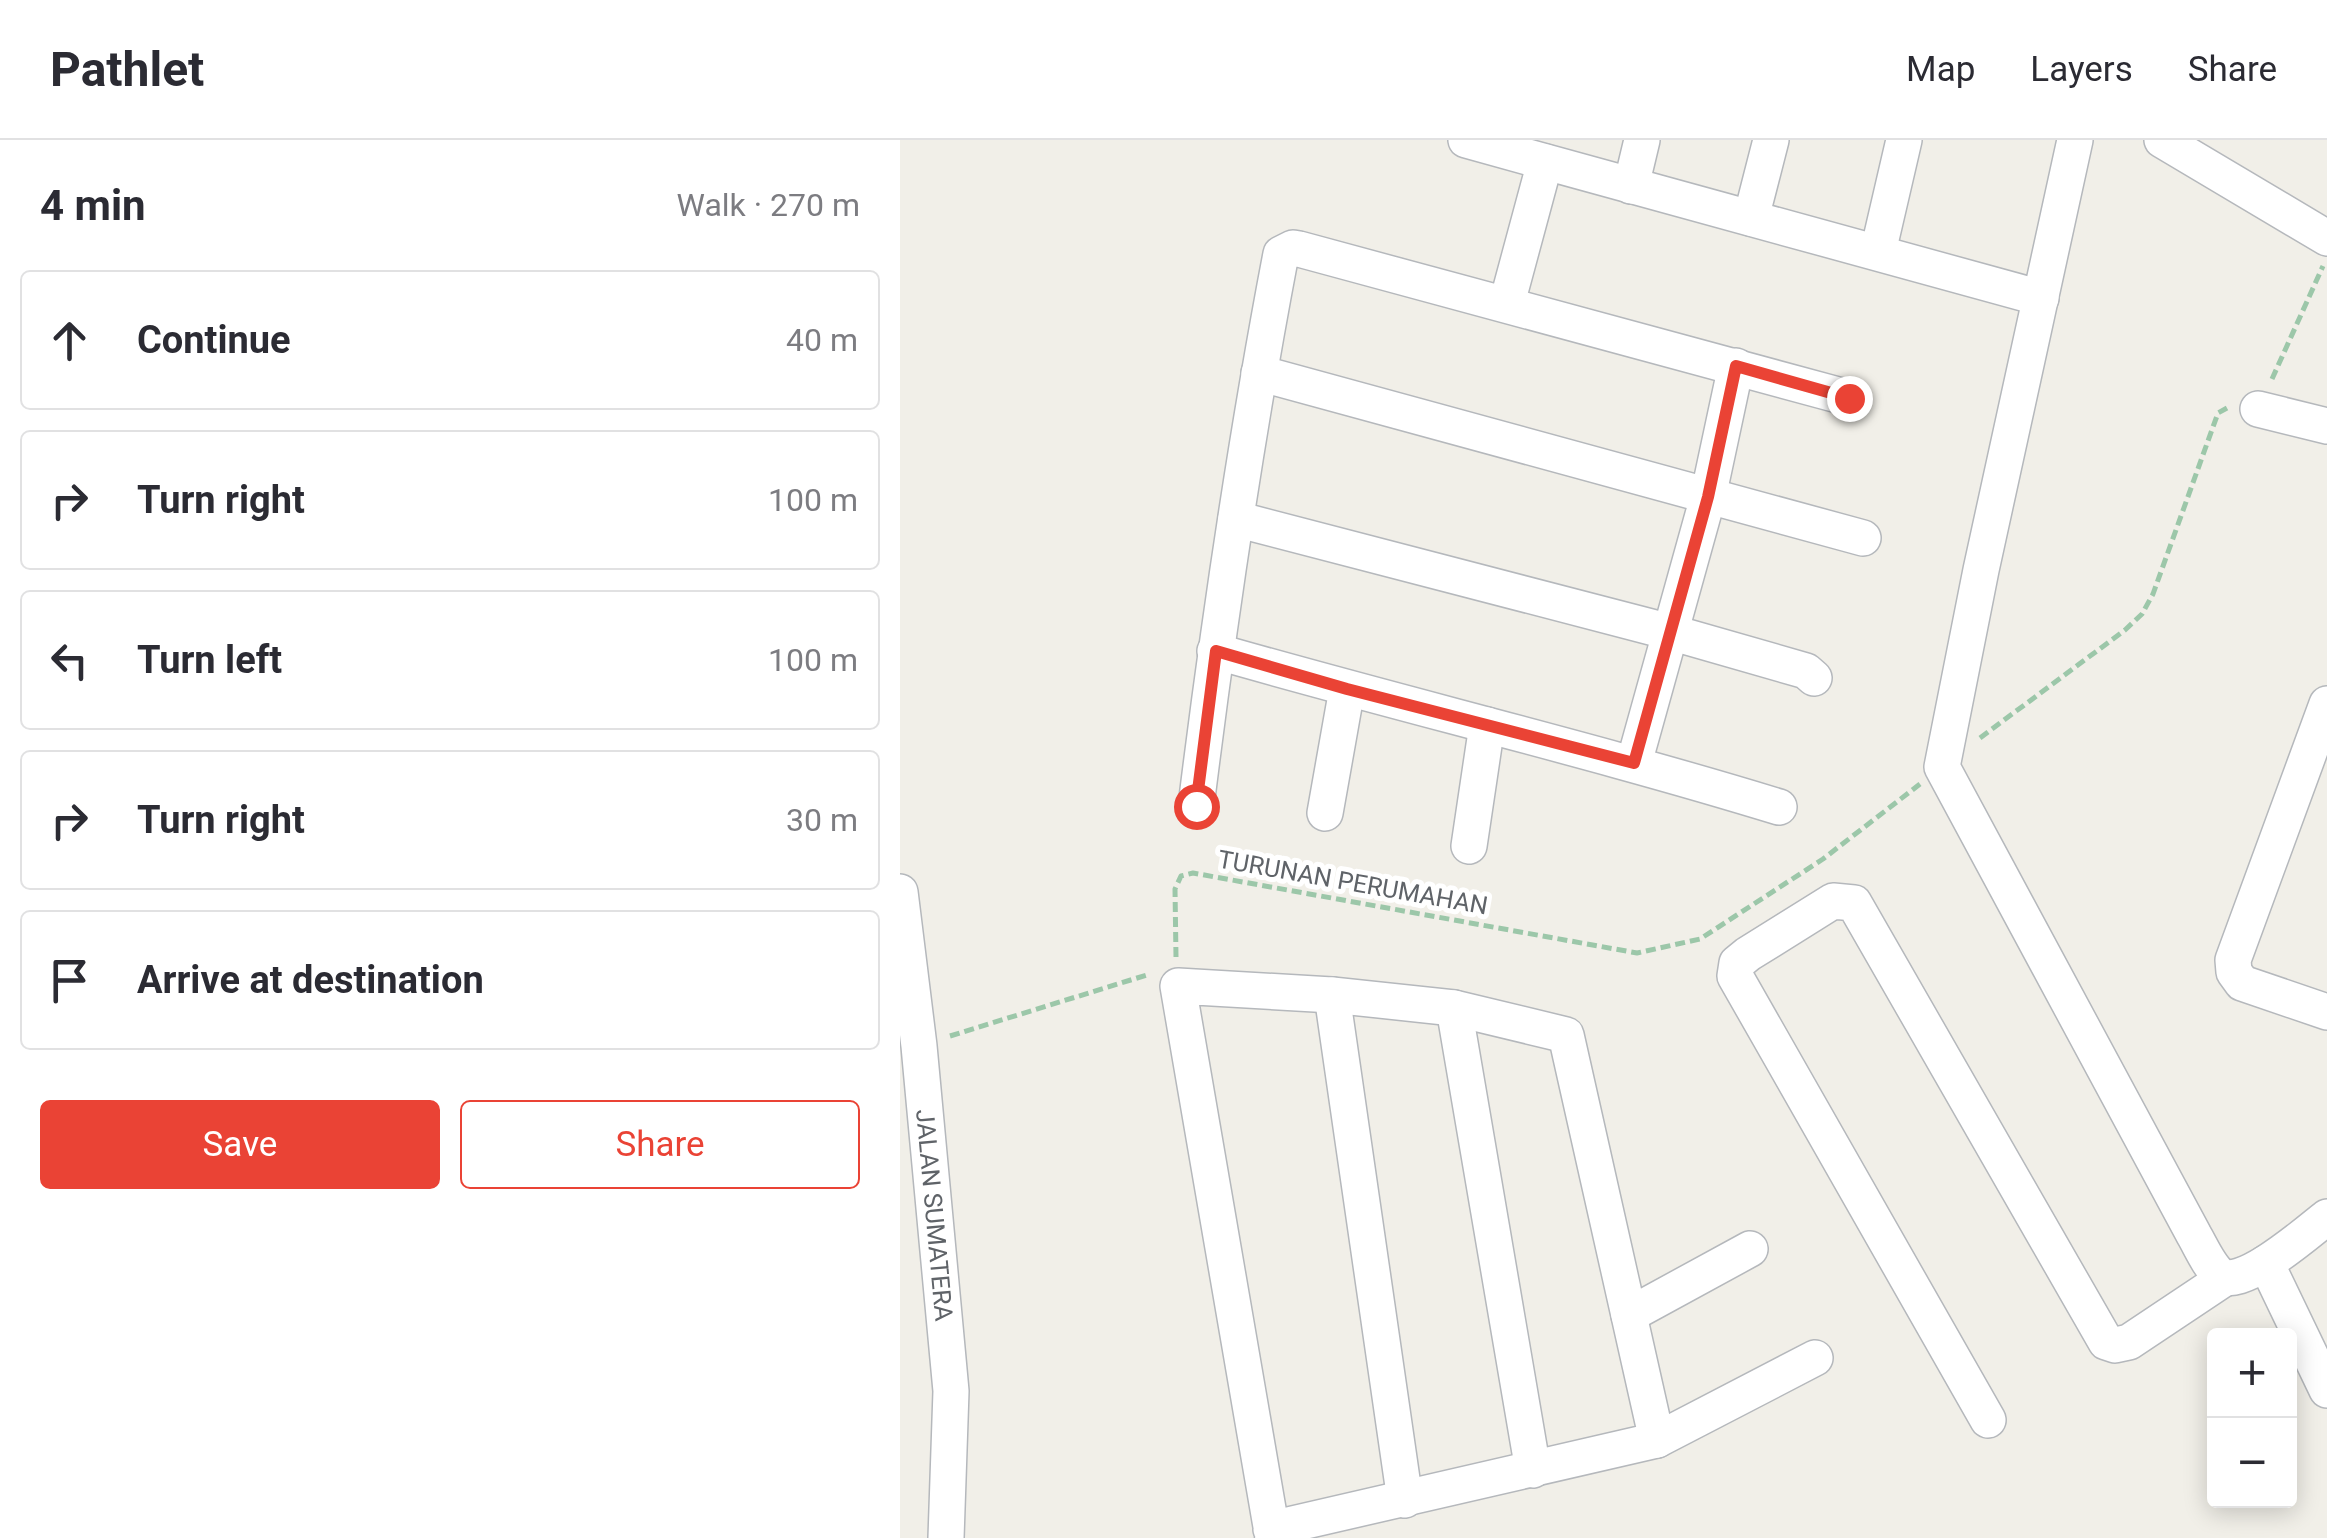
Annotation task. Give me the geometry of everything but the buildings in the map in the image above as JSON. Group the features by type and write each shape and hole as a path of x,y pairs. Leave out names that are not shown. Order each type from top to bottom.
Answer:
{"street":[{"path":"1466,140 1512,146 1545,162 2041,298"},
{"path":"1631,186 1642,140"},
{"path":"1751,218 1771,140"},
{"path":"1878,252 1904,140"},
{"path":"2075,140 1942,767 2194,1235 2224,1278"},
{"path":"2162,140 2327,238"},
{"path":"1507,303 1545,162"},
{"path":"1196,806 1258,373 1281,254 1293,248 1849,398"},
{"path":"1634,763 1708,497 1736,366"},
{"path":"1258,373 1863,538"},
{"path":"2258,409 2327,426"},
{"path":"1236,520 1670,632 1806,671 1814,678"},
{"path":"1216,651 1634,763 1779,807"},
{"path":"1324,813 1347,689"},
{"path":"2327,704 2233,960 2234,972 2242,982 2327,1012"},
{"path":"1470,846 1487,725"},
{"name":"JALAN SUMATERA","path":"900,892 919,1046 950,1391 946,1538"},
{"path":"1988,1420 1735,976 1737,963 1748,954 1833,902 1854,903 2106,1342 2129,1342 2224,1278 2234,1278 2266,1263 2327,1217"},
{"path":"1657,1440 1569,1042 1559,1032 1454,1008 1332,995 1178,986 1272,1534 1657,1440 1815,1358"},
{"path":"1332,995 1405,1500"},
{"path":"1454,1008 1532,1470"},
{"path":"1629,1315 1750,1249"},
{"path":"2266,1263 2327,1390"}],"path":[{"path":"1942,767 2142,614 2153,594 2218,413 2244,404 2258,409 2327,256"},
{"name":"TURUNAN PERUMAHAN","path":"1176,966 1175,888 1180,876 1192,873 1637,953 1700,939 1823,859 1942,767"},
{"path":"919,1046 1158,971"}],"route":[{"path":"1196,806 1216,651 1634,763 1708,497 1736,366 1849,398"}]}
